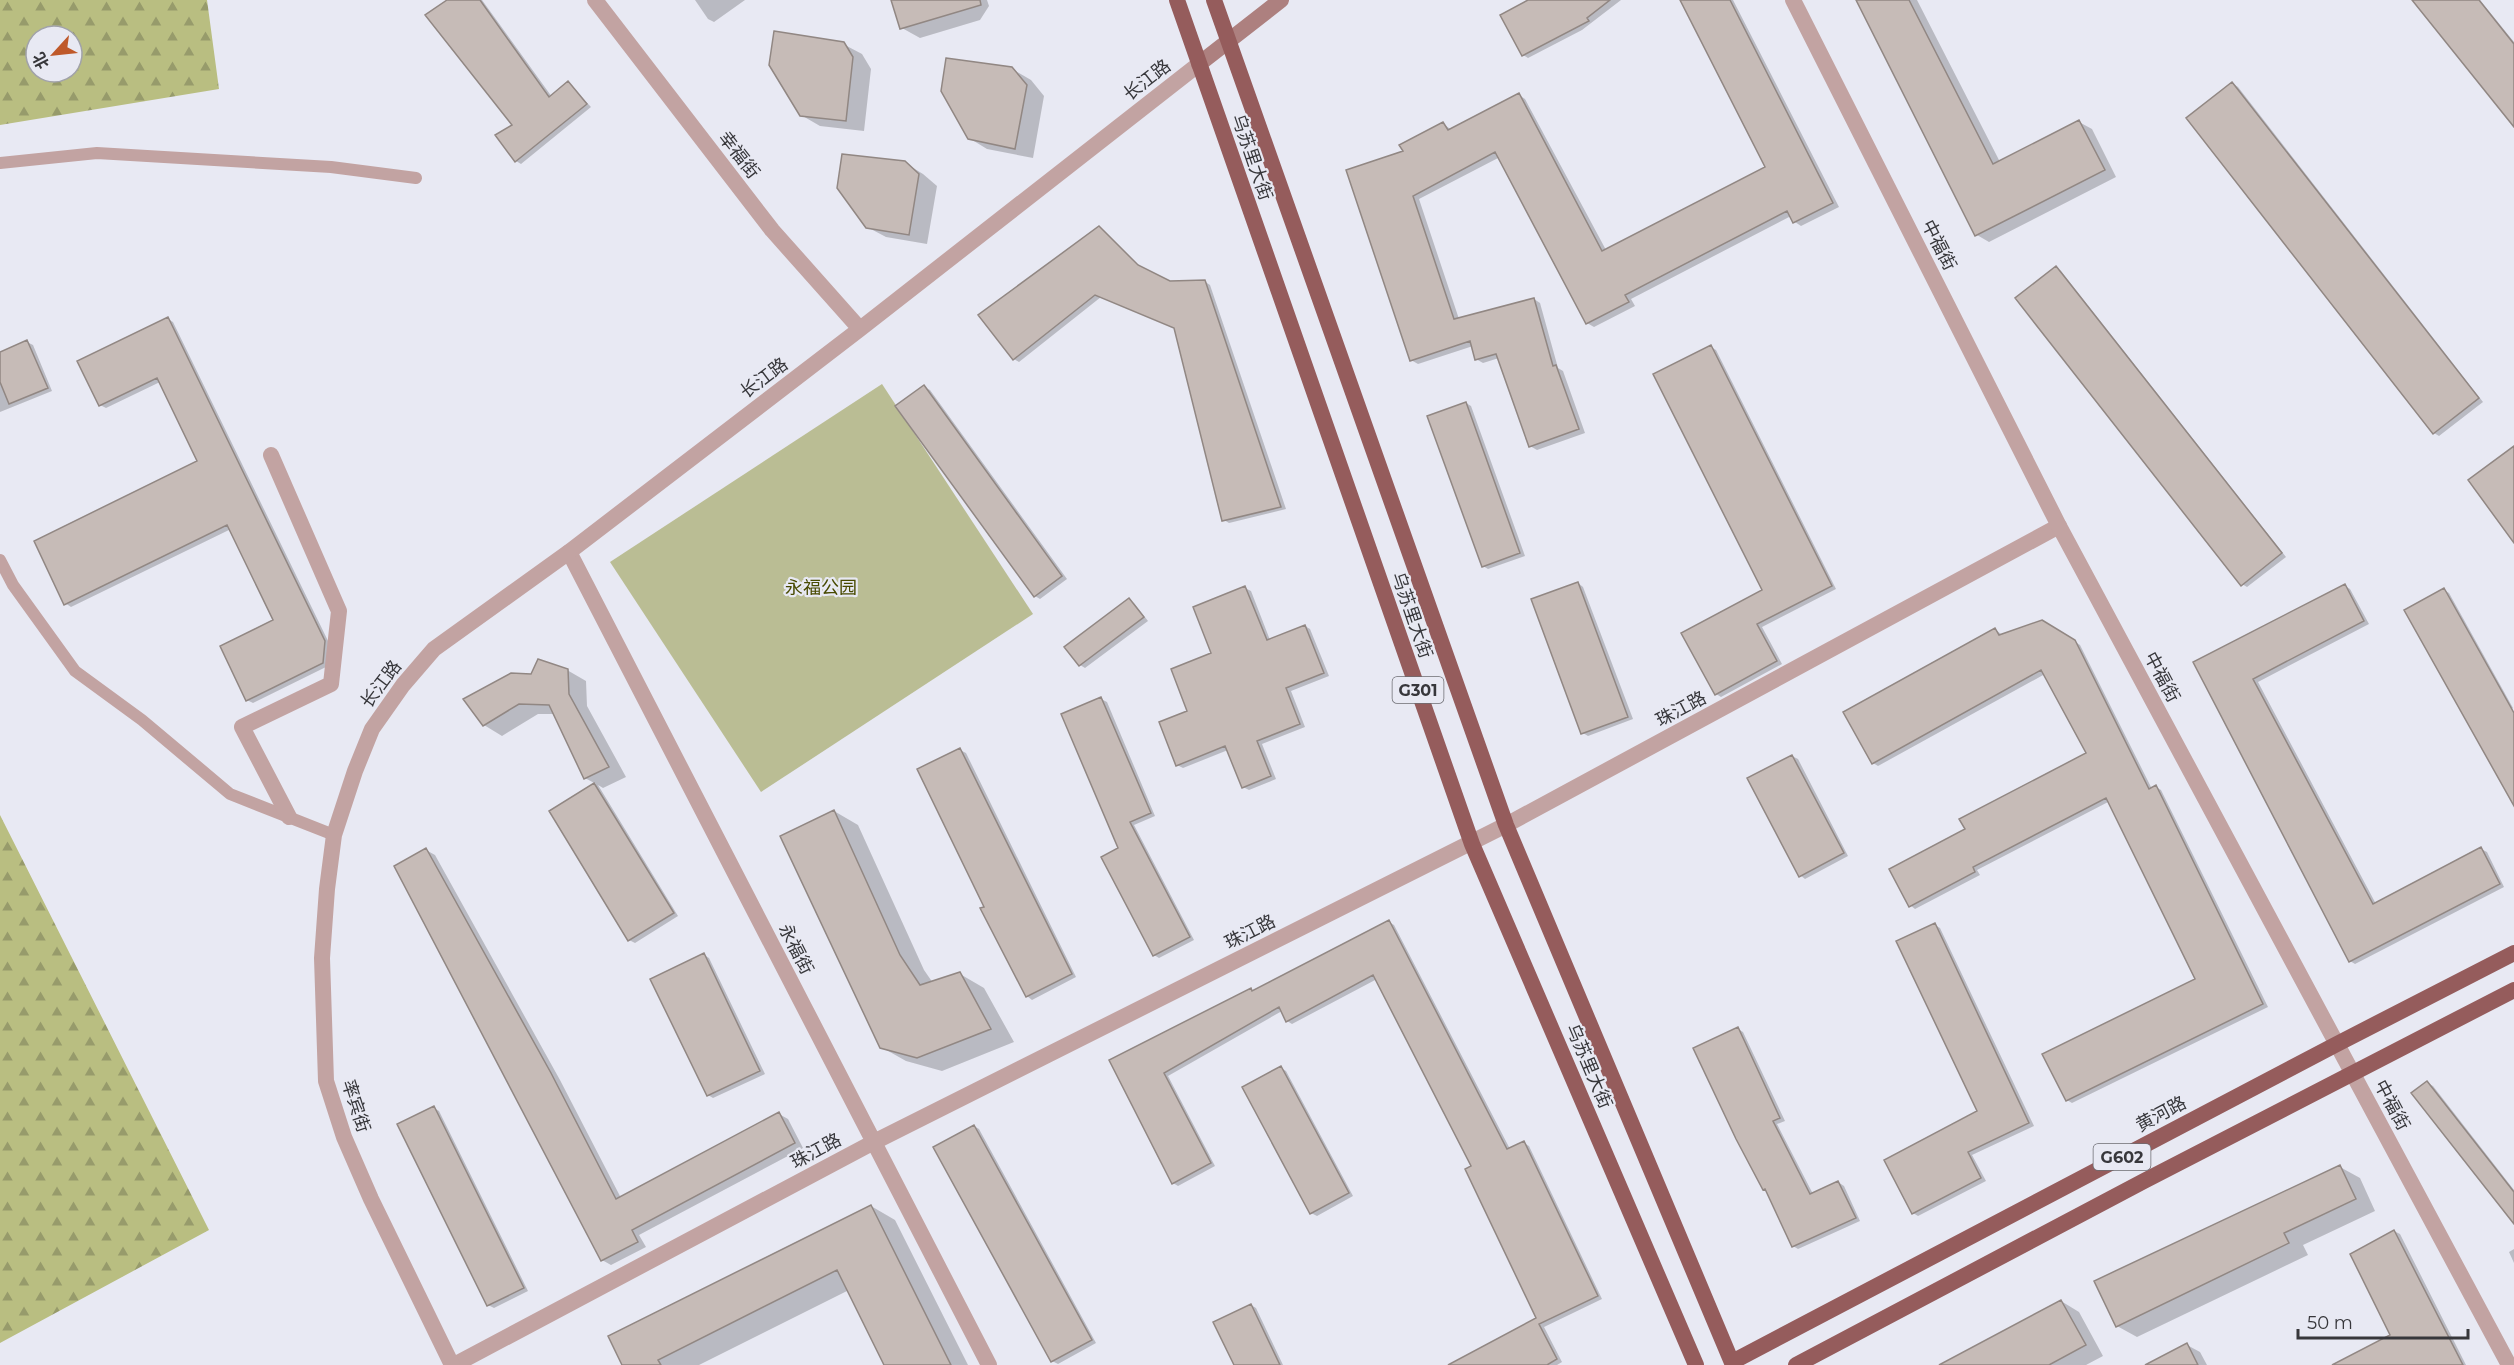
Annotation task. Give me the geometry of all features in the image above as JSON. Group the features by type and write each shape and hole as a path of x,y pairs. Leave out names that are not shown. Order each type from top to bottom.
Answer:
{"highway":[{"name":"乌苏里大街","path":"1177,0 1472,843 1696,1365"},
{"name":"乌苏里大街","path":"1214,0 1506,825 1732,1364"},
{"name":"黄河路","path":"1732,1364 2514,953"},
{"name":"G602","path":"1796,1365 2144,1181 2514,990"}],"main road":[{"name":"长江路","path":"1199,64 1281,0"}],"street":[{"name":"幸福街","path":"595,0 772,230 860,329"},
{"name":"中福街","path":"1793,0 2060,526 2509,1365"},
{"name":"长江路","path":"334,836 355,771 372,729 403,684 435,649 569,552 860,329 1199,64"},
{"path":"271,454 339,611 331,684 242,727 289,818"},
{"name":"珠江路","path":"453,1365 874,1142 1472,843 2060,526"},
{"name":"永福街","path":"569,552 989,1365"},
{"name":"率宾街","path":"334,836 322,958 326,1081 344,1137 371,1199 453,1365"}],"lane":[{"path":"0,164 97,153 331,167 416,178"},
{"path":"0,560 13,585 75,671 142,720 230,794 334,836"}],"green space":[{"path":"0,0 207,0 219,89 0,125"},
{"name":"永福公园","path":"882,384 1033,614 761,792 610,562"},
{"path":"0,815 209,1230 0,1343"}],"building":[{"path":"447,0 480,0 549,97 568,81 587,104 515,162 495,135 512,125 425,15"},
{"path":"891,0 980,0 981,5 900,29"},
{"path":"1528,0 1610,0 1587,18 1589,21 1522,56 1500,15"},
{"path":"1680,0 1730,0 1833,203 1793,223 1787,211 1625,295 1629,302 1586,324 1495,152 1413,196 1454,319 1534,298 1553,366 1556,365 1579,429 1529,447 1496,354 1475,360 1470,341 1410,361 1346,170 1403,151 1399,145 1443,122 1448,130 1519,93 1602,251 1765,167"},
{"path":"1856,0 1909,0 1993,164 2079,120 2105,170 1975,236"},
{"path":"2412,0 2479,0 2514,44 2514,127"},
{"path":"774,31 844,42 853,57 846,121 800,116 769,65"},
{"path":"946,58 1012,67 1027,85 1015,149 968,139 941,91"},
{"path":"2232,82 2479,398 2433,434 2186,118"},
{"path":"842,154 905,161 919,174 909,235 866,228 837,188"},
{"path":"1099,226 1138,265 1170,281 1205,280 1281,507 1222,521 1174,328 1095,295 1013,360 978,315"},
{"path":"2056,266 2282,553 2241,586 2015,298"},
{"path":"168,317 325,641 323,663 246,701 220,646 273,620 227,525 64,605 34,541 197,461 157,378 99,406 77,361"},
{"path":"27,340 48,388 9,404 0,382 0,352"},
{"path":"1711,345 1832,586 1757,624 1777,661 1715,695 1681,633 1762,590 1653,374"},
{"path":"924,385 1062,576 1034,597 895,406"},
{"path":"1466,402 1520,553 1482,567 1427,416"},
{"path":"2514,446 2514,543 2468,480"},
{"path":"1578,582 1628,717 1581,734 1531,599"},
{"path":"2345,584 2364,621 2253,679 2373,904 2481,847 2500,884 2349,962 2193,662"},
{"path":"1245,586 1267,640 1305,625 1324,673 1286,688 1300,724 1257,741 1271,776 1242,788 1225,746 1176,766 1159,722 1187,711 1171,669 1211,653 1193,607"},
{"path":"2444,588 2514,713 2514,806 2404,610"},
{"path":"1129,598 1144,617 1079,666 1064,647"},
{"path":"2042,620 2075,640 2149,789 2156,785 2263,1004 2066,1101 2042,1054 2195,979 2106,798 1973,867 1975,872 1909,907 1889,869 1965,829 1959,819 2086,753 2041,670 1872,764 1843,712 1995,628 1999,635"},
{"path":"538,659 568,669 569,694 609,767 584,779 549,705 519,704 483,726 463,699 511,673 531,674"},
{"path":"1101,697 1151,813 1130,822 1190,937 1153,956 1101,857 1118,848 1061,714"},
{"path":"960,748 1072,974 1026,997 980,908 984,907 917,769"},
{"path":"1792,755 1844,853 1799,877 1747,778"},
{"path":"594,783 674,913 628,941 549,811"},
{"path":"834,810 900,955 920,985 960,972 991,1029 917,1058 880,1048 780,836"},
{"path":"426,848 551,1073 616,1199 779,1112 795,1143 632,1230 638,1242 601,1261 394,866"},
{"path":"1389,920 1507,1149 1524,1141 1598,1296 1539,1324 1557,1359 1547,1365 1448,1365 1536,1318 1465,1169 1471,1166 1373,975 1286,1022 1279,1007 1164,1073 1211,1163 1172,1184 1109,1060 1251,988 1252,991"},
{"path":"1935,923 2029,1123 1968,1152 1981,1178 1912,1214 1884,1160 1977,1111 1896,941"},
{"path":"704,953 760,1071 707,1096 650,979"},
{"path":"1738,1027 1780,1118 1773,1121 1810,1194 1838,1181 1856,1218 1792,1247 1765,1189 1763,1190 1736,1139 1693,1048"},
{"path":"1281,1066 1349,1193 1310,1214 1242,1087"},
{"path":"2427,1081 2514,1192 2514,1224 2411,1093"},
{"path":"434,1106 524,1288 487,1306 397,1124"},
{"path":"974,1125 1092,1340 1051,1362 933,1147"},
{"path":"2340,1165 2356,1199 2284,1233 2289,1243 2116,1327 2094,1281"},
{"path":"871,1205 951,1365 884,1365 837,1270 658,1360 661,1365 622,1365 608,1336"},
{"path":"2394,1230 2463,1365 2332,1365 2390,1335 2350,1254"},
{"path":"2061,1300 2086,1345 2049,1365 1939,1365"},
{"path":"1251,1304 1280,1365 1234,1365 1213,1322"},
{"path":"2187,1343 2198,1365 2145,1365"}]}
